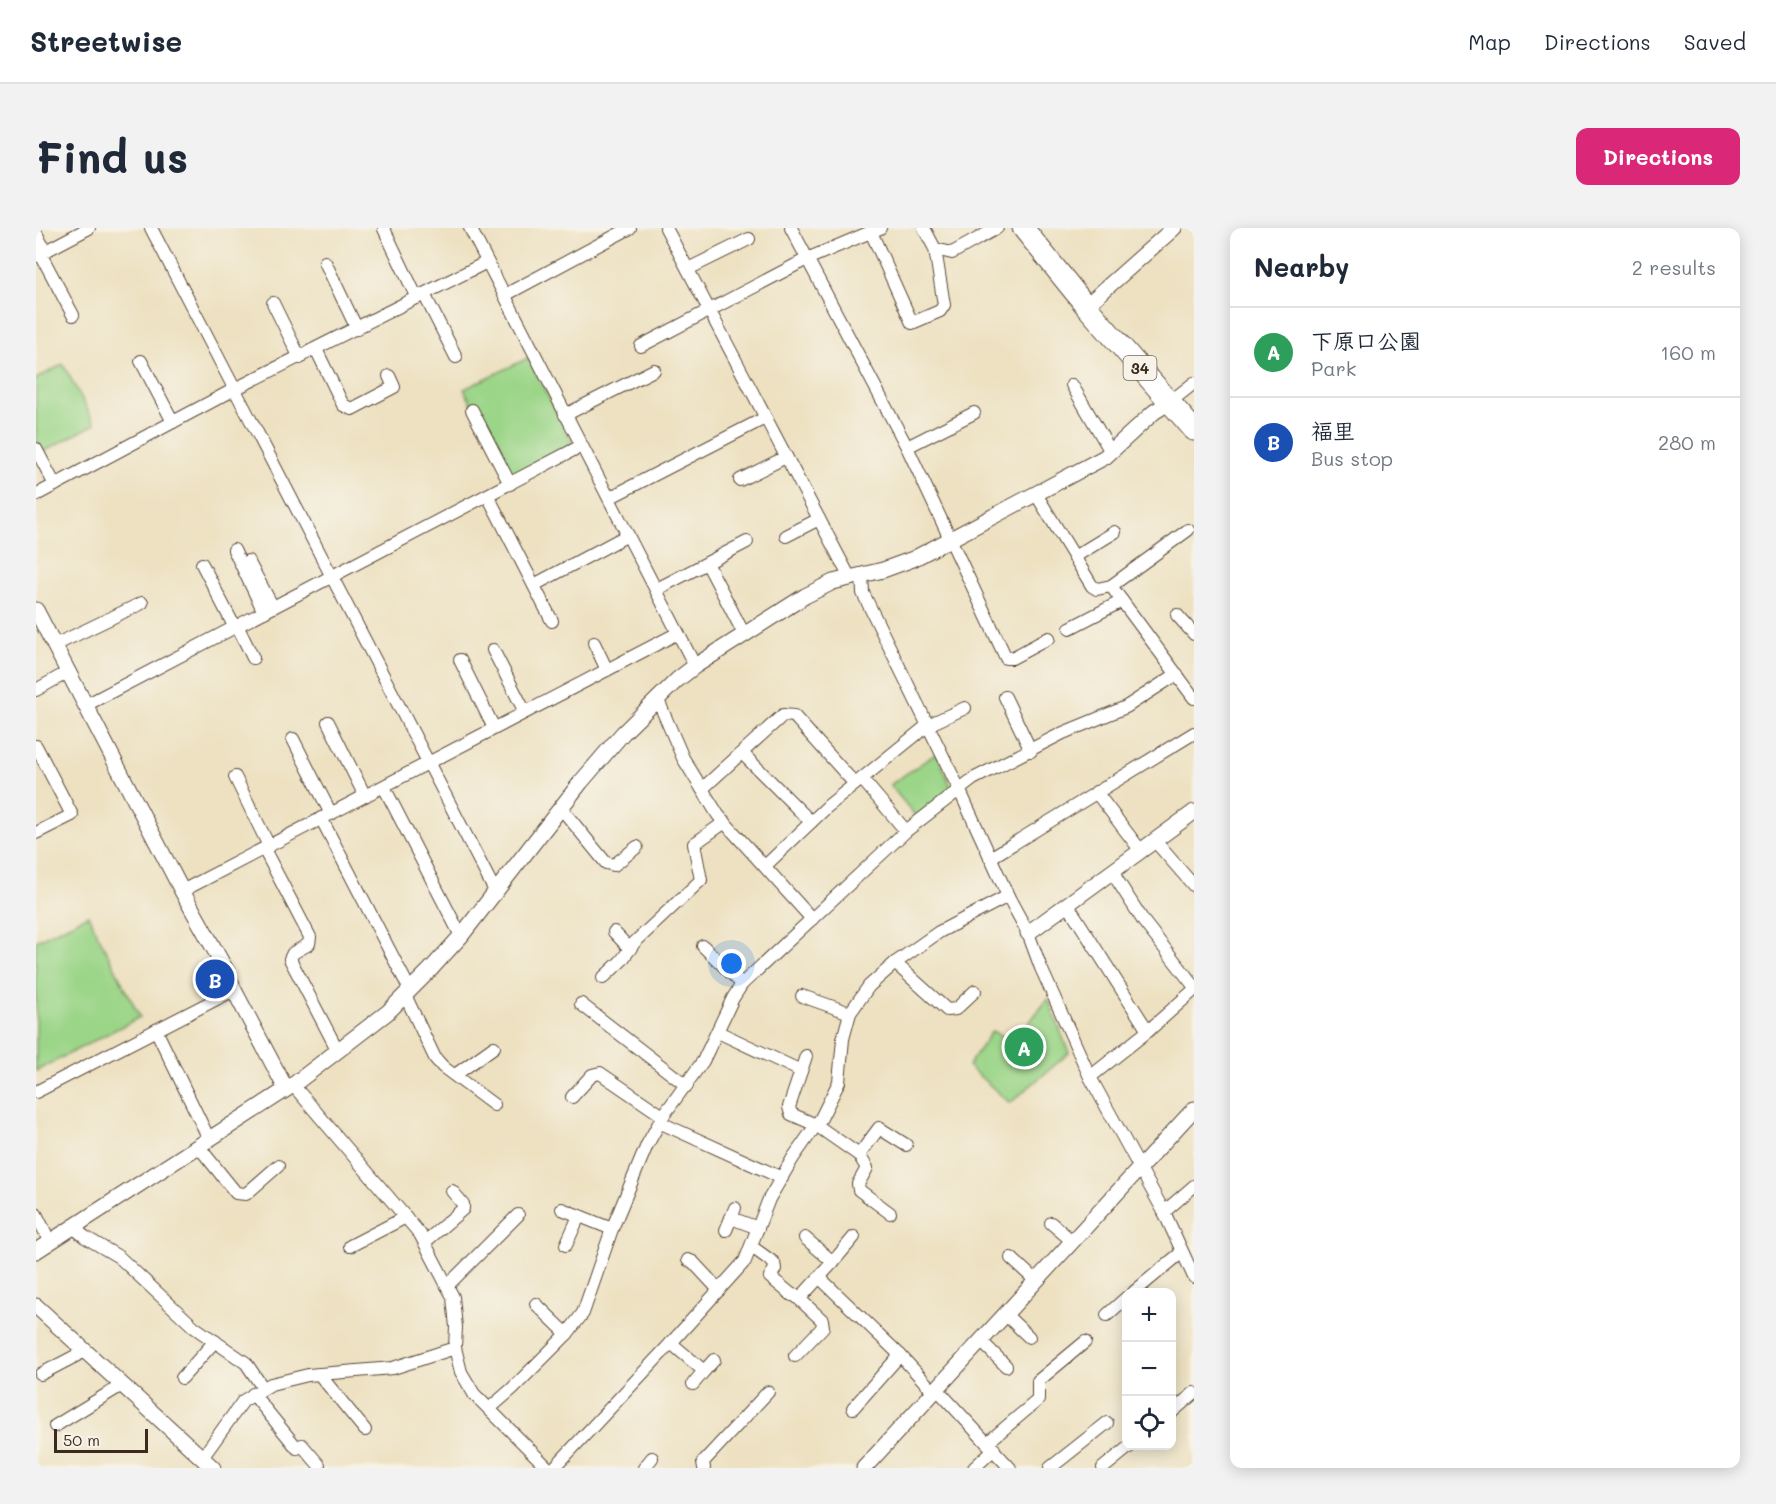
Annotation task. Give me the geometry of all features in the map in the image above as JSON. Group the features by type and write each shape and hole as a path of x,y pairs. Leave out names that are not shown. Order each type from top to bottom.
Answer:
{"highway":[{"name":"34","path":"1023,228 1086,306 1194,430"}],"street":[{"path":"40,253 89,228"},
{"path":"152,228 496,893"},
{"path":"470,228 695,666"},
{"path":"505,295 630,228"},
{"path":"666,228 819,519 856,576 960,789 1008,896 1028,933 1041,968 1090,1077 1164,1212 1194,1277"},
{"path":"791,228 907,447 1006,658 1012,658 1049,638"},
{"path":"641,346 807,259 875,230 912,323 940,311 944,304 935,249 924,228"},
{"path":"935,249 952,253 997,228"},
{"path":"1086,306 1174,228"},
{"path":"384,230 456,357"},
{"path":"36,233 40,253 74,315"},
{"path":"688,269 749,239"},
{"path":"325,262 357,329"},
{"path":"36,495 236,389 487,262"},
{"path":"273,303 300,357"},
{"path":"316,349 343,405 352,409 394,386"},
{"path":"141,361 173,422"},
{"path":"565,415 654,370"},
{"path":"36,1251 290,1087 408,993 461,936 623,733 657,698 695,666 805,596 833,582 883,570 913,559 1105,457 1154,412 1194,383"},
{"path":"1072,385 1111,452"},
{"path":"472,410 510,484"},
{"path":"907,447 974,413"},
{"path":"609,498 765,418"},
{"path":"86,705 581,446"},
{"path":"36,449 55,485"},
{"path":"740,480 786,457"},
{"path":"1036,495 1092,586 1097,589 1111,586 1188,530"},
{"path":"488,496 552,621"},
{"path":"786,536 819,519"},
{"path":"1074,557 1115,532"},
{"path":"534,585 628,535"},
{"path":"657,589 747,542"},
{"path":"237,549 268,609"},
{"path":"707,563 744,634"},
{"path":"202,564 253,658"},
{"path":"1111,586 1194,698"},
{"path":"1070,628 1122,601"},
{"path":"55,645 142,603"},
{"path":"36,610 182,891 227,972 234,990 290,1087 406,1217 425,1242 453,1296 456,1327 454,1348 461,1372 474,1394 548,1468"},
{"path":"1177,615 1194,634"},
{"path":"182,891 678,633"},
{"path":"594,643 607,670"},
{"path":"493,650 525,712"},
{"path":"460,660 494,728"},
{"path":"36,690 68,672"},
{"path":"489,1409 567,1334 583,1313 612,1228 646,1145 703,1061 732,998 742,984 906,831 973,779 1063,733 1126,707 1177,674"},
{"path":"1005,697 1031,751"},
{"path":"657,698 683,758 718,815 812,920"},
{"path":"765,866 828,806 928,725 965,708"},
{"path":"702,789 783,715 794,716 906,831"},
{"path":"328,722 364,796"},
{"path":"990,858 1194,733"},
{"path":"293,740 408,993 435,1058 443,1067 494,1106"},
{"path":"36,746 40,763 72,815 36,833"},
{"path":"742,753 812,822"},
{"path":"235,777 310,938 309,944 293,953 290,959 338,1051"},
{"path":"384,787 461,936"},
{"path":"1096,792 1141,850"},
{"path":"561,808 606,863 614,865 637,847"},
{"path":"1028,933 1194,812"},
{"path":"603,978 622,960 634,943 701,880 694,844 725,822"},
{"path":"1155,841 1194,886"},
{"path":"1090,1077 1148,1031 1194,988 1144,922 1112,872"},
{"path":"554,1468 745,1261 769,1199 816,1125 839,1082 843,1039 850,1012 869,986 895,963 939,932 1008,896"},
{"path":"1068,905 1148,1031"},
{"path":"614,932 630,949"},
{"path":"703,946 742,984"},
{"path":"895,963 947,1010 956,1009 975,991"},
{"path":"36,1092 234,990"},
{"path":"802,996 850,1012"},
{"path":"581,1004 687,1086"},
{"path":"156,1030 204,1143 236,1193 246,1194 269,1168"},
{"path":"718,1032 801,1071"},
{"path":"455,1075 494,1047"},
{"path":"806,1056 789,1107 791,1114 816,1125 859,1155 867,1168 858,1184 859,1190 890,1213"},
{"path":"572,1098 592,1075 600,1073 662,1120 782,1178"},
{"path":"864,1468 1194,1109"},
{"path":"859,1155 879,1128 906,1146"},
{"path":"1164,1212 1194,1186"},
{"path":"425,1242 463,1209 463,1204 452,1191"},
{"path":"562,1209 612,1228"},
{"path":"36,1214 50,1242"},
{"path":"447,1286 518,1215"},
{"path":"566,1245 579,1216"},
{"path":"350,1246 406,1217"},
{"path":"731,1219 758,1228"},
{"path":"1051,1223 1072,1242"},
{"path":"73,1227 119,1257 171,1308 246,1363 258,1391 297,1448 302,1445 319,1465"},
{"path":"805,1238 833,1262"},
{"path":"796,1296 802,1296 854,1238"},
{"path":"752,1247 774,1263 775,1269 770,1277 796,1296 822,1320 823,1327 795,1356"},
{"path":"1140,1288 1182,1252"},
{"path":"1011,1258 1036,1281"},
{"path":"688,1260 693,1262 719,1290"},
{"path":"820,1278 900,1355 1010,1468"},
{"path":"1107,1315 1122,1302"},
{"path":"536,1304 567,1334"},
{"path":"36,1306 208,1463 243,1401 271,1384 319,1374 393,1368 454,1348"},
{"path":"1005,1314 1029,1337"},
{"path":"182,1378 215,1341"},
{"path":"981,1341 1005,1366"},
{"path":"974,1468 991,1446 1038,1400 1038,1381 1085,1342"},
{"path":"671,1343 704,1371"},
{"path":"41,1374 85,1351"},
{"path":"854,1408 900,1355"},
{"path":"693,1384 714,1360"},
{"path":"319,1374 365,1431"},
{"path":"55,1426 122,1385"},
{"path":"704,1468 703,1462 768,1392"},
{"path":"1176,1409 1194,1393"},
{"path":"1050,1468 1107,1423"},
{"path":"1103,1468 1125,1450"},
{"path":"644,1468 652,1458"}],"green space":[{"path":"528,358 572,442 572,447 511,479 464,389"},
{"path":"63,364 95,424 43,452 36,439 36,379"},
{"path":"937,753 953,791 918,819 890,785"},
{"path":"88,915 140,1017 36,1071 36,941"},
{"path":"1048,999 1069,1053 1010,1103 968,1066 992,1031 1013,1042"}],"place":[{"name":"福里","path":"215,979"},
{"name":"下原口公園","path":"1024,1047"}]}
